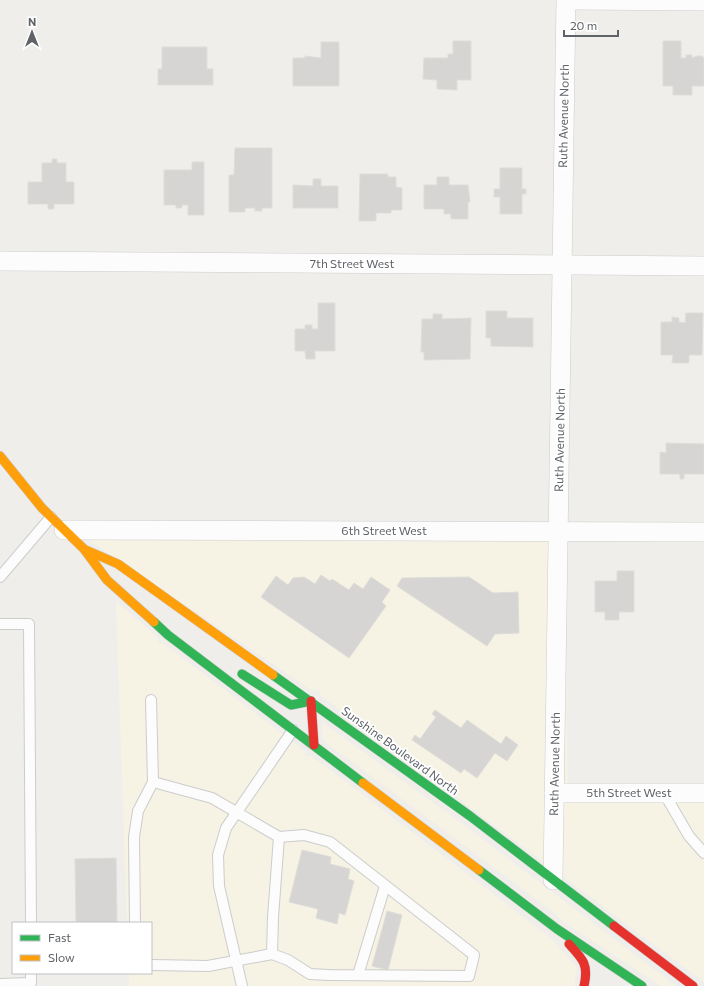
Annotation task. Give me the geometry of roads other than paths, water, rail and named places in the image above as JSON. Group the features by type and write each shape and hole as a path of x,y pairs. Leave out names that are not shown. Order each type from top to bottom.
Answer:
{"street":[{"name":"Ruth Avenue North","path":"553,880 566,0"},
{"path":"571,0 704,1"},
{"name":"7th Street West","path":"0,262 704,266"},
{"name":"Sunshine Boulevard North","path":"0,456 57,524 84,549 107,580 168,634 557,930 642,986"},
{"name":"6th Street West","path":"57,524 558,532 704,532"},
{"name":"Sunshine Boulevard North","path":"84,549 118,564 311,701 553,880 693,986"},
{"path":"168,634 190,641"},
{"path":"231,666 291,705 311,701 314,746"},
{"name":"5th Street West","path":"554,793 704,793"},
{"path":"557,930 586,964 587,976 584,986"}],"lane":[{"path":"1,575 57,524"},
{"path":"0,624 29,624 31,922"},
{"path":"135,922 134,837 138,811 153,782 151,700"},
{"path":"242,986 219,886 218,855 226,828 293,730"},
{"path":"152,965 208,966 237,962 272,954 288,960 310,974 469,976 474,955 330,842 304,835 279,837 212,798 153,782"},
{"path":"664,793 689,836 704,853"},
{"path":"272,954 273,917 279,837"},
{"path":"358,975 385,886"},
{"path":"0,984 31,983 31,974"}]}
